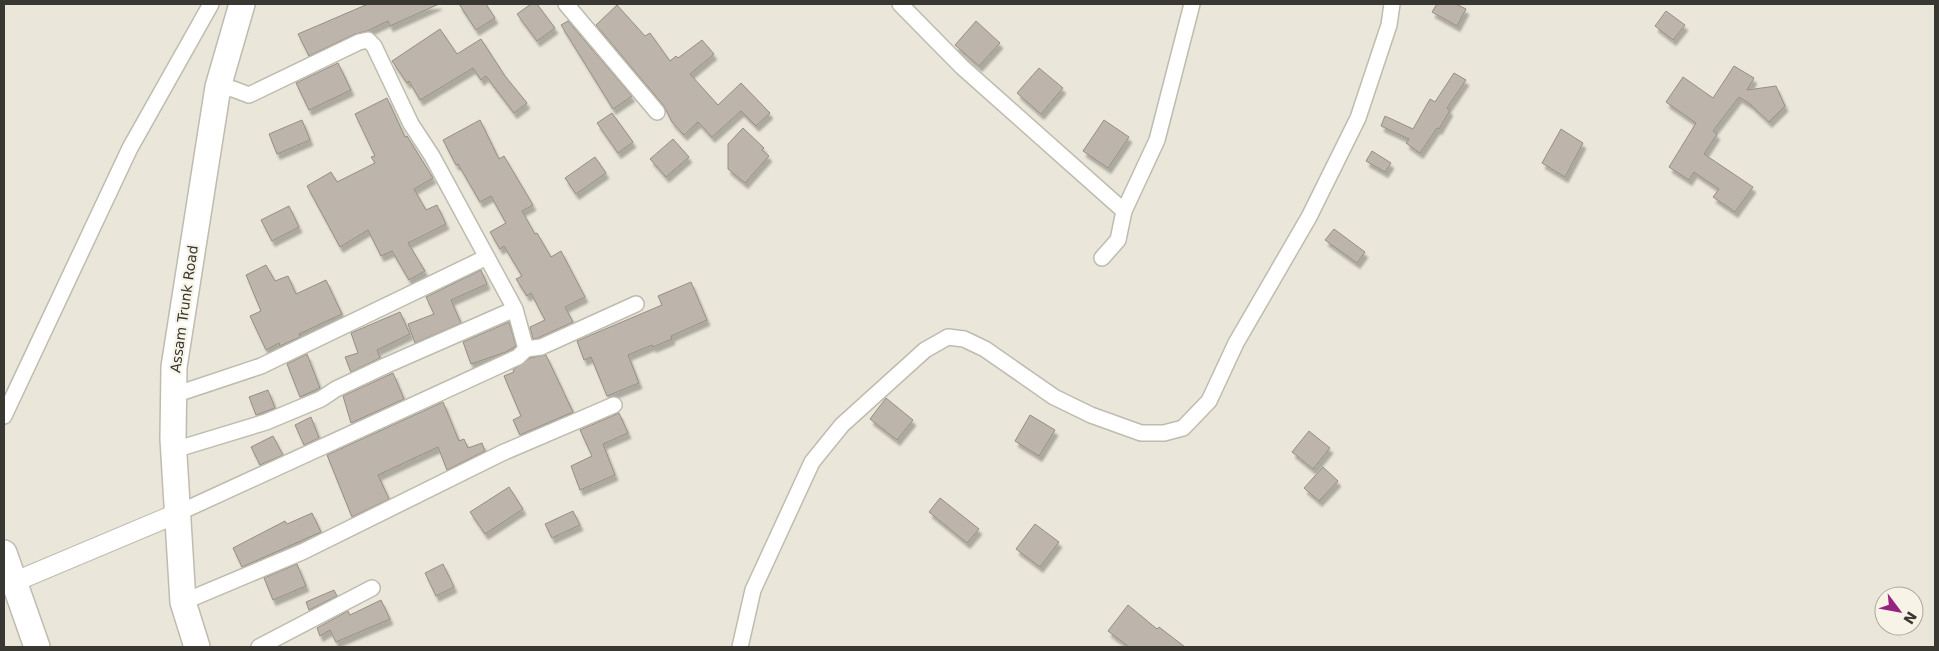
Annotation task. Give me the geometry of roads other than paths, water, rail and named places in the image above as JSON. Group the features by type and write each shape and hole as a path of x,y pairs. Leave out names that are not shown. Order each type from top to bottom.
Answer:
{"highway":[{"name":"Assam Trunk Road","path":"197,647 183,602 174,450 174,367 218,87 242,4"},
{"path":"4,554 38,647"}],"street":[{"path":"4,416 130,148 211,4"},
{"path":"566,4 657,112"},
{"path":"900,4 962,67 1124,210"},
{"path":"1102,258 1118,240 1124,210 1158,140 1192,4"},
{"path":"740,647 753,590 812,462 842,425 925,350 948,337 964,339 985,349 1054,396 1091,415 1141,433 1164,433 1183,428 1209,402 1236,343 1309,217 1358,118 1389,25 1392,4"},
{"path":"218,87 233,89 249,95 359,42 368,40 374,46 411,124 432,156 514,309 526,350"},
{"path":"174,395 261,366 487,257"},
{"path":"14,582 178,513 518,357 526,350 541,347 636,304"},
{"path":"174,450 266,422 321,399 336,389 387,365 514,309"},
{"path":"183,602 302,552 502,453 614,405"},
{"path":"259,647 372,588"}]}
